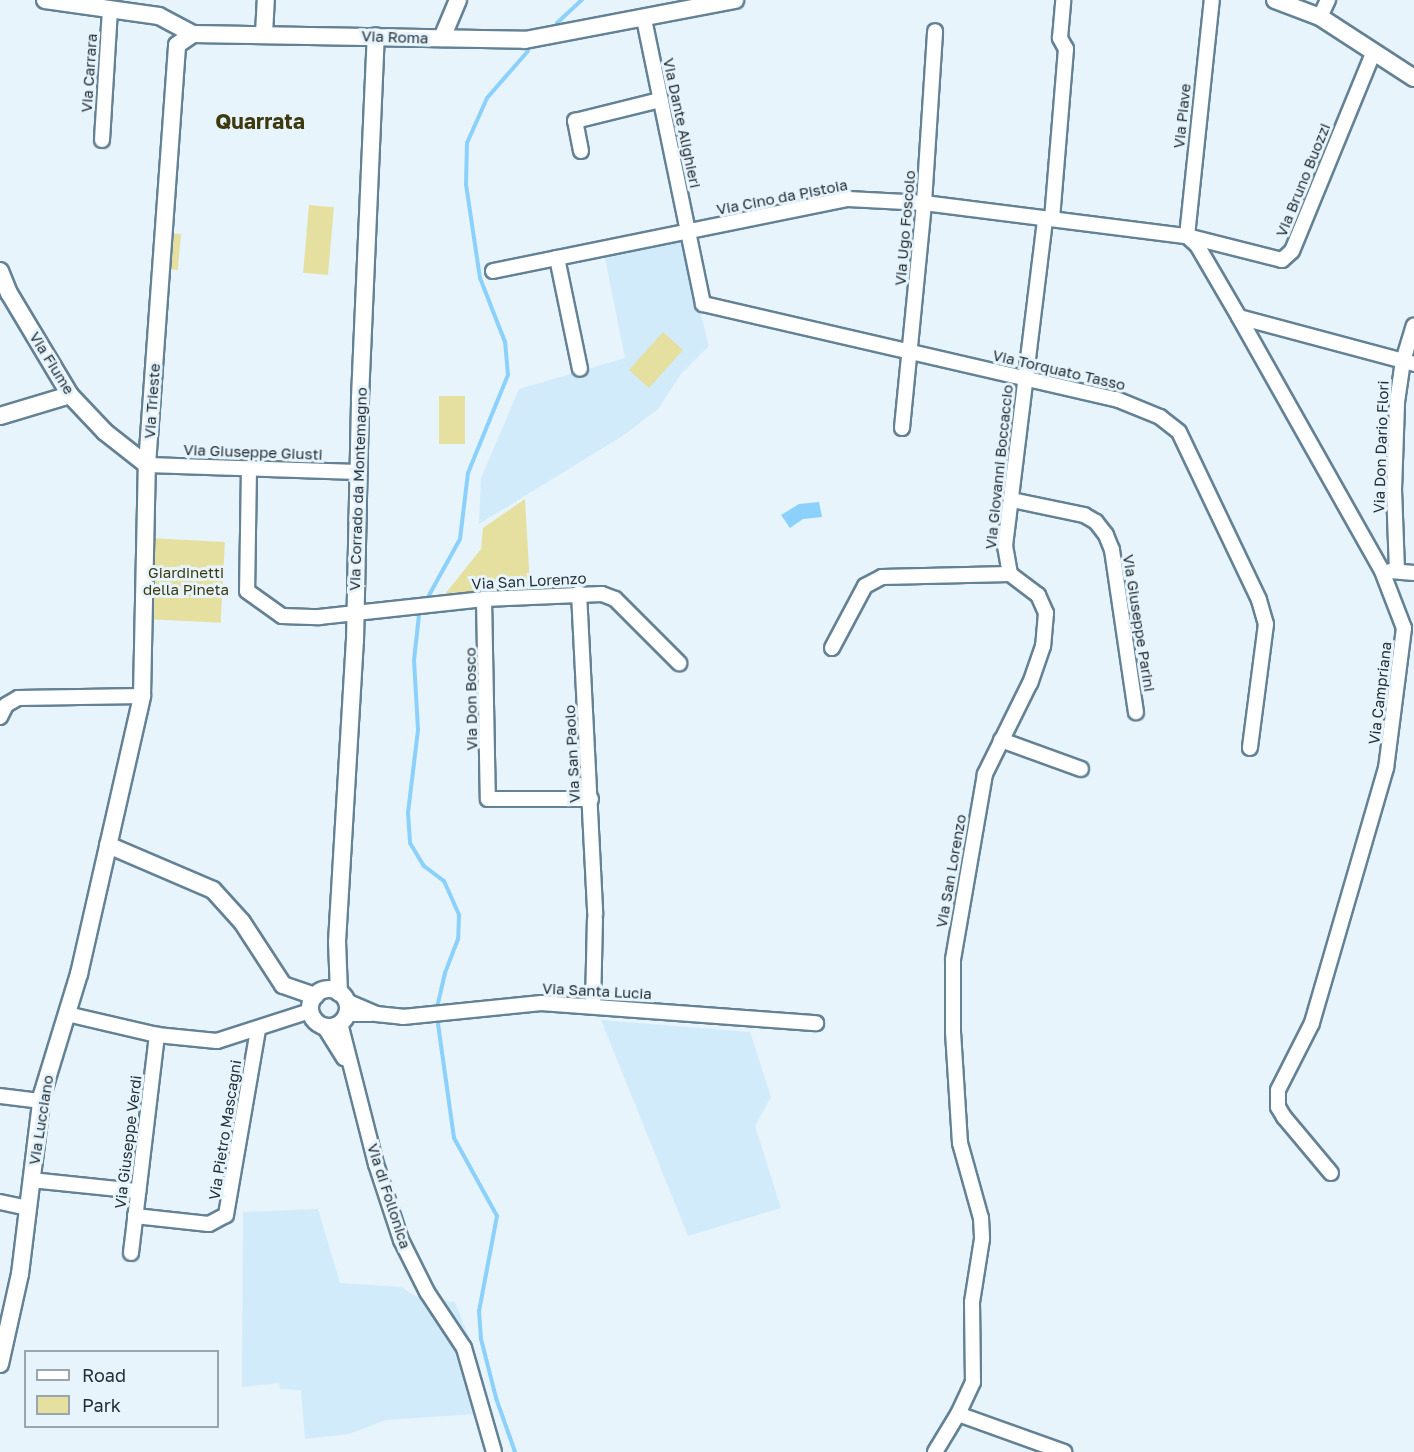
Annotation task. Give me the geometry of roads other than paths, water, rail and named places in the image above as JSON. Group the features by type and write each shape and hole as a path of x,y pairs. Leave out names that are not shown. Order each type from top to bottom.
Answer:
{"street":[{"path":"45,0 166,18 193,34 264,34 266,0"},
{"path":"442,38 458,0"},
{"name":"Via Roma","path":"264,34 525,40 735,0"},
{"name":"Via Giovanni Boccaccio","path":"1010,574 1005,546 1025,380 1048,219 1066,49 1060,38 1063,0"},
{"name":"Via Piave","path":"1188,236 1212,0"},
{"path":"1275,0 1320,17 1414,78"},
{"path":"1320,17 1328,0"},
{"name":"Via Carrara","path":"102,140 110,9"},
{"name":"Via Dante Alighieri","path":"644,19 688,232"},
{"name":"Via Ugo Foscolo","path":"902,428 924,203 935,31"},
{"name":"Via Trieste","path":"108,845 142,696 147,465 174,56 179,41 193,34"},
{"name":"Via Corrado da Montemagno","path":"339,1011 337,942 354,614 376,36"},
{"name":"Via Bruno Buozzi","path":"1188,236 1282,260 1288,258 1374,51"},
{"path":"581,151 575,121 660,100"},
{"name":"Via Cino da Pistoia","path":"493,271 849,200 924,203 1188,236"},
{"name":"Via Torquato Tasso","path":"688,232 703,304 1137,405 1179,432 1266,624 1250,748"},
{"name":"Via Campriana","path":"1188,236 1197,245 1239,317 1382,571 1404,628 1392,741 1312,1023 1284,1074 1277,1098 1284,1117 1331,1173"},
{"path":"557,258 580,369"},
{"name":"Via Fiume","path":"0,271 5,293 70,395 105,432 147,465"},
{"path":"1239,317 1408,363"},
{"name":"Via Don Dario Flori","path":"1397,571 1394,467 1414,326"},
{"path":"0,416 70,395"},
{"name":"Via Giuseppe Giusti","path":"147,465 358,472"},
{"name":"Via San Lorenzo","path":"249,468 247,591 282,616 354,614 484,599 579,593 615,599 680,663"},
{"name":"Via Giuseppe Parini","path":"1012,500 1084,515 1096,522 1106,535 1112,550 1136,712"},
{"path":"1382,571 1414,573"},
{"path":"832,648 855,599 872,580 1010,574"},
{"name":"Via San Lorenzo","path":"935,1452 958,1414 973,1382 972,1302 982,1239 981,1218 960,1143 953,1032 953,960 985,774 1030,683 1046,625 1044,603 1038,595 1010,574"},
{"name":"Via San Paolo","path":"579,593 595,916 593,1006"},
{"name":"Via Don Bosco","path":"484,599 488,799 591,799"},
{"path":"0,717 6,705 18,698 142,696"},
{"path":"1000,740 1081,769"},
{"path":"108,845 213,890 242,922 278,980 290,990 339,1011"},
{"name":"Via Lucciano","path":"0,1364 6,1307 28,1208 41,1101 67,1014 108,845"},
{"name":"Via Corrado da Montemagno","path":"314,1001 337,942"},
{"path":"314,1001 316,1022 339,1011"},
{"path":"67,1014 157,1035 217,1041 258,1029 314,1001"},
{"name":"Via Santa Lucia","path":"339,1011 419,1017 531,1004 593,1006 816,1023"},
{"name":"Via di Follonica","path":"339,1011 350,1067 401,1240 427,1292 464,1348 494,1452"},
{"name":"Via Pietro Mascagni","path":"135,1216 209,1224 226,1215 258,1029"},
{"name":"Via Giuseppe Verdi","path":"131,1252 157,1035"},
{"path":"0,1096 41,1101"},
{"path":"32,1180 138,1191"},
{"path":"0,1202 28,1208"},
{"path":"958,1414 1064,1452"}],"water":[{"path":"819,502 822,517 803,519 790,528 781,515 799,504"}],"waterway":[{"path":"557,23 582,0"},
{"path":"428,597 460,539 468,473 508,375 505,342 480,278 466,184 467,143 487,98 528,51"},
{"path":"419,615 414,660 418,730 408,813 410,843 424,866 444,881 459,915 458,939 445,973 437,1008"},
{"path":"438,1024 454,1138 497,1216 479,1311 481,1339 496,1398 515,1452"}],"district":[{"name":"Quarrata","path":"260,121"}],"park label":[{"name":"Giardinetti della Pineta","path":"186,580"}]}
